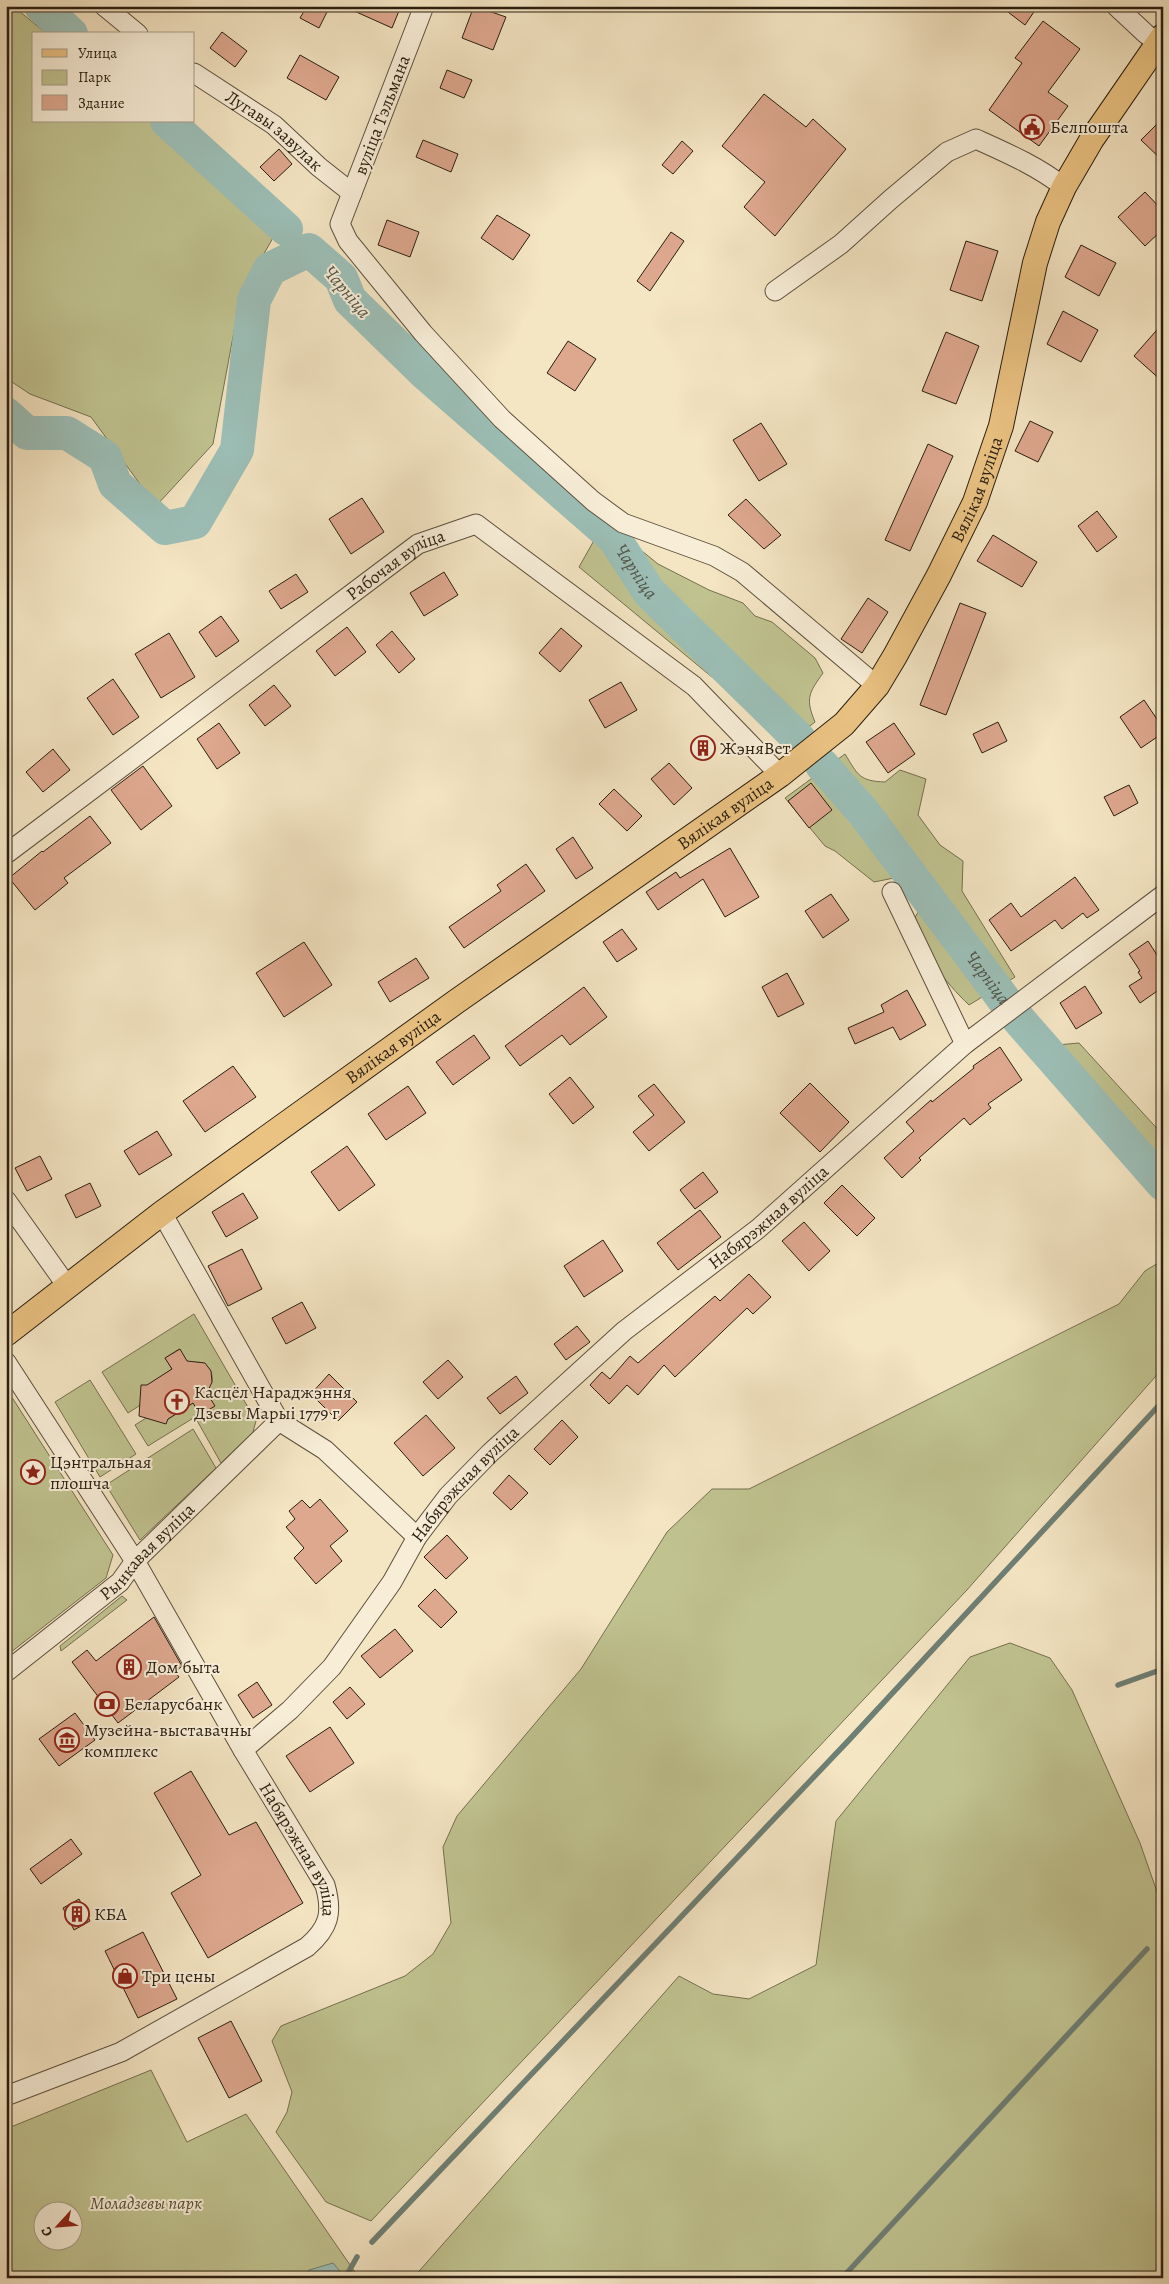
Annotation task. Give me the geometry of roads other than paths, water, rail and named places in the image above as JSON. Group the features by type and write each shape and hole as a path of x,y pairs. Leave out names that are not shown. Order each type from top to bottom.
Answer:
{"main road":[{"name":"Вялікая вуліца","path":"6,1334 162,1213 457,1001 780,775 844,724 877,686 939,575 975,502 1001,426 1035,263 1048,222 1064,187 1092,139 1161,40"}],"street":[{"path":"104,6 136,32"},
{"name":"вуліца Тэльмана","path":"424,6 340,224 348,241 423,333 502,419 593,501 623,523 714,556 742,572 877,686"},
{"path":"1116,6 1146,34 1161,40"},
{"name":"Лугавы завулак","path":"195,74 274,125 319,167 352,193"},
{"path":"775,292 841,244 948,152 976,139 1026,162 1046,173 1064,187"},
{"name":"Рабочая вуліца","path":"6,854 418,544 476,524 694,686 780,775"},
{"path":"892,892 965,1044"},
{"name":"Набярэжная вуліца","path":"6,2096 121,2052 307,1948 320,1936 329,1918 329,1901 325,1885 243,1750 290,1710 332,1668 392,1582 417,1537 454,1490 490,1453 624,1331 759,1228 965,1044 1163,895"},
{"path":"6,1200 67,1286"},
{"path":"162,1213 279,1421 325,1450 417,1537"},
{"path":"6,1362 135,1561 243,1750"},
{"name":"Рынкавая вуліца","path":"6,1672 120,1582 135,1561 279,1421"}],"water":[{"path":"333,2263 343,2278 303,2278 309,2270"}],"waterway":[{"path":"41,6 69,32"},
{"path":"168,122 286,229"},
{"name":"Чарніца","path":"6,414 27,433 67,433 105,457 115,484 165,528 195,522 237,450 254,300 270,269 309,250 341,278 350,300 426,374 614,538 649,592 799,739"},
{"name":"Чарніца","path":"822,765 864,813 1020,1021 1163,1184"},
{"path":"372,2242 849,1740 1163,1401"},
{"path":"1118,1685 1163,1669"},
{"path":"842,2278 1147,1949"},
{"path":"345,2278 357,2257"}],"place":[{"name":"Белпошта","path":"1032,127"},
{"name":"ЖэняВет","path":"703,748"},
{"name":"Касцёл Нараджэння Дзевы Марыі 1779 г","path":"177,1402"},
{"name":"Цэнтральная плошча","path":"33,1472"},
{"name":"Дом быта","path":"129,1667"},
{"name":"Беларусбанк","path":"107,1704"},
{"name":"Музейна-выставачны комплекс","path":"67,1740"},
{"name":"КБА","path":"77,1914"},
{"name":"Три цены","path":"125,1976"}],"park label":[{"name":"Моладзевы парк","path":"146,2203"}]}
